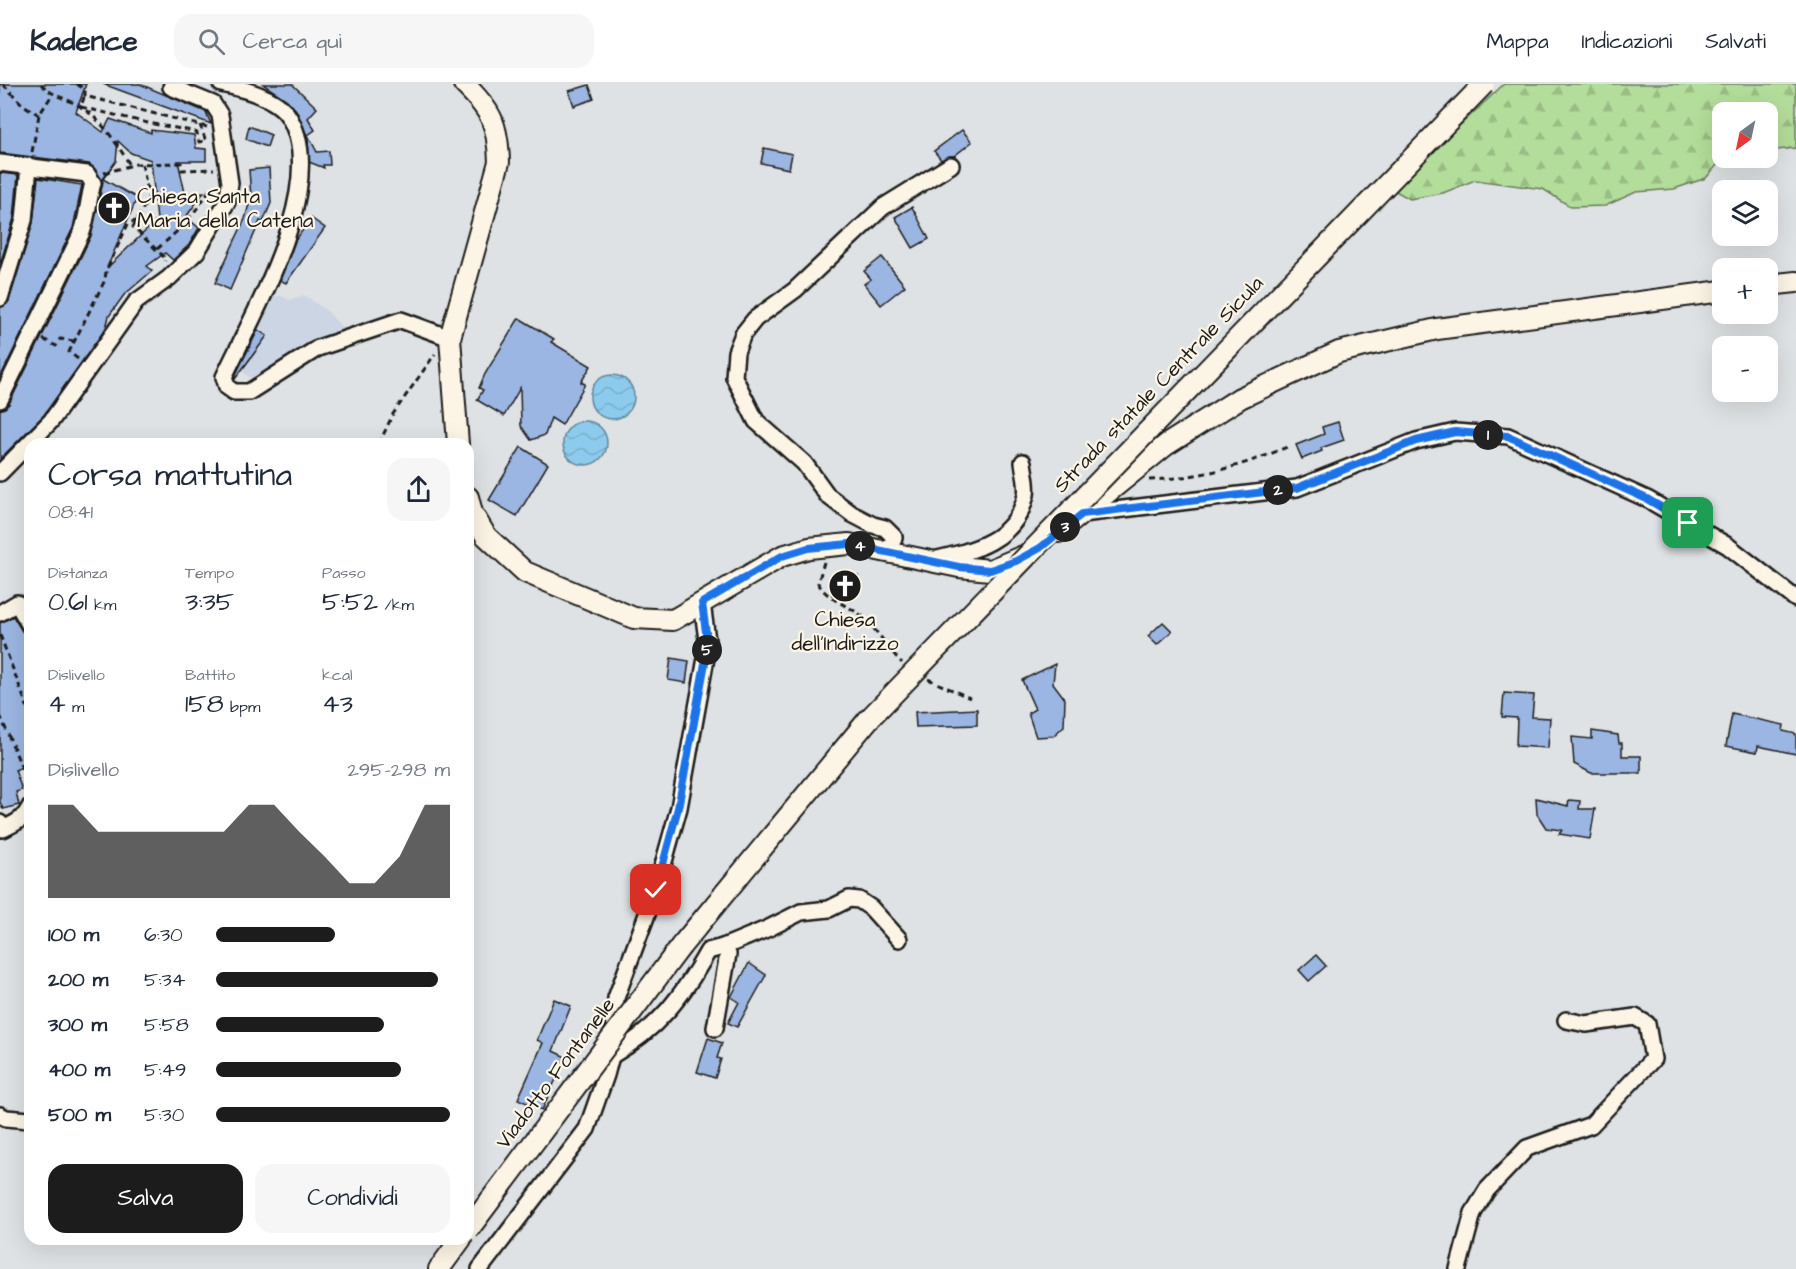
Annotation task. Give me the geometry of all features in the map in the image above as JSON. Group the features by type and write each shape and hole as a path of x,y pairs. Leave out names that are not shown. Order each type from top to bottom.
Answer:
{"main road":[{"path":"458,438 450,344 499,162 499,133 485,104 464,84"},
{"name":"Strada statale Centrale Sicula","path":"681,946 868,720 1484,84"},
{"path":"1778,284 1796,282"},
{"path":"474,516 486,536 525,572 634,618 673,620 782,556 808,548 849,544 990,570 1016,561 1040,548 1166,445 1240,398 1339,352 1437,329 1712,292"},
{"name":"Viadotto Fontanelle","path":"474,1222 681,946"},
{"path":"439,1269 457,1245"}],"street":[{"path":"221,84 276,104 287,114 299,151 298,196 288,236 224,377 227,387 234,392 249,392 318,348 401,320 450,344"},
{"path":"34,438 51,421 136,302 169,278 196,251 227,202 230,183 220,115 213,104 172,85"},
{"path":"0,163 91,176 93,183 88,200 89,214 82,232 0,400"},
{"path":"890,550 894,537 885,528 873,525 852,514 828,496 804,463 756,421 734,377 736,352 742,334 755,319 795,290 883,207 951,165"},
{"path":"0,298 24,220 29,166"},
{"path":"1082,514 1297,488 1416,441 1455,432 1508,436 1647,499 1728,546 1796,598"},
{"path":"0,473 24,449"},
{"path":"930,560 968,552 1000,538 1015,522 1026,493 1023,462"},
{"path":"0,613 17,603 24,615"},
{"path":"480,1269 587,1129 611,1056 616,998 656,890 678,808 708,647 702,603"},
{"path":"7,823 24,817"},
{"path":"611,1056 632,1044 665,1015 684,992 708,951 769,928 801,912 830,909 849,899 860,900 871,908 899,939"},
{"path":"715,1028 728,954 723,946"},
{"path":"1458,1269 1473,1213 1487,1190 1527,1148 1590,1125 1653,1059 1647,1024 1635,1017 1586,1024 1566,1020"},
{"path":"0,1115 6,1118 24,1120"}],"path":[{"path":"3,84 22,104 39,115"},
{"path":"41,84 52,95 81,107 197,133 199,142 206,141 200,125 85,96"},
{"path":"77,84 85,90 81,107"},
{"path":"29,166 39,115 52,95"},
{"path":"81,107 101,124 130,165"},
{"path":"91,176 142,164 181,163 182,170 214,169 216,172"},
{"path":"142,164 149,197 133,227 166,259 164,264"},
{"path":"157,249 182,229 197,211 211,187"},
{"path":"69,352 105,280 106,271 129,222 137,221"},
{"path":"33,333 56,346 60,339 74,341"},
{"path":"382,438 393,414 435,354 450,344"},
{"path":"1122,481 1168,479 1219,470 1254,462 1289,446"},
{"path":"828,546 818,583 823,592 862,617 887,648 910,668"},
{"path":"0,635 24,698"},
{"path":"926,678 970,698"},
{"path":"0,715 24,772"}],"shaded area":[{"path":"304,295 327,311 345,331 315,343 256,383 238,367 266,296 282,296 289,300"}],"green space":[{"path":"1504,84 1796,84 1796,148 1778,150 1778,102 1712,102 1712,168 1714,168 1706,178 1674,189 1636,192 1605,206 1571,207 1543,189 1475,180 1443,193 1410,199 1392,189"}],"water":[{"path":"612,375 627,382 634,397 627,412 612,419 597,412 590,397 597,382"},
{"path":"585,421 600,428 607,443 600,458 585,465 570,458 563,443 570,428"}],"building":[{"path":"0,84 86,84 76,112 103,132 110,119 151,133 151,130 194,135 196,148 206,149 206,161 178,161 185,193 204,192 186,217 199,228 189,245 173,260 165,253 147,266 152,271 124,295 109,316 106,328 44,415 0,459 0,410 9,404 91,236 103,182 89,164 0,153","holes":["118,141 131,153 151,160 157,220 107,268 137,198 103,179 116,161"]},
{"path":"103,84 140,84 206,112 211,124"},
{"path":"263,84 292,84 317,108 308,118 315,130 308,135 317,152 329,151 330,165 323,165 324,168 309,162 308,138 296,110 287,100"},
{"path":"589,85 594,99 574,106 569,91"},
{"path":"249,126 271,135 267,147 246,139"},
{"path":"962,130 972,142 954,156 941,160 934,151"},
{"path":"764,148 792,154 789,169 761,163"},
{"path":"269,168 271,203 263,222 260,221 230,290 215,283 245,219 251,197 249,170"},
{"path":"0,173 18,175 14,218 0,265"},
{"path":"38,178 82,185 73,228 0,378 0,308 9,301 33,223"},
{"path":"912,207 929,239 913,248 895,217"},
{"path":"311,218 325,228 286,283 280,280 295,241"},
{"path":"882,257 905,286 881,305 864,284 871,279 864,271"},
{"path":"519,318 554,339 551,342 591,366 581,382 585,384 562,425 551,418 545,435 531,440 521,426 520,388 504,416 477,400 483,390 479,388 485,374"},
{"path":"258,330 267,336 235,379 234,378"},
{"path":"1338,422 1344,440 1321,448 1322,451 1302,459 1296,445 1324,434 1322,427"},
{"path":"521,447 548,464 517,516 489,500"},
{"name":"Chiesa dell'Indirizzo","path":"838,571 858,576 852,600 832,595"},
{"path":"13,616 24,632 24,766 15,770 22,790 16,792 19,805 3,809 0,802 0,623"},
{"path":"1163,622 1172,631 1157,645 1148,636"},
{"path":"671,658 689,661 686,683 668,680"},
{"path":"1055,664 1053,683 1065,699 1064,726 1053,736 1036,737 1028,713 1035,709 1022,680"},
{"path":"1504,693 1534,695 1532,717 1550,718 1548,748 1516,746 1517,718 1502,717"},
{"path":"977,709 977,725 916,727 915,712"},
{"path":"1732,714 1784,725 1783,731 1796,734 1796,754 1758,746 1757,752 1726,746"},
{"path":"1592,731 1618,735 1619,743 1622,743 1622,756 1641,756 1641,773 1591,773 1574,764 1572,737 1592,739"},
{"path":"1536,798 1568,806 1569,800 1580,801 1579,809 1595,809 1590,839 1559,834 1562,830 1546,828 1537,814"},
{"path":"1316,955 1326,966 1309,981 1299,970"},
{"path":"749,963 766,975 737,1027 728,1023 739,1002 731,997"},
{"path":"554,999 571,1006 553,1051 566,1057 542,1110 518,1099 543,1043 537,1040"},
{"path":"708,1038 722,1043 717,1058 721,1059 715,1078 697,1072"}],"place":[{"name":"Chiesa Santa Maria della Catena","path":"114,208"},
{"name":"Chiesa dell'Indirizzo","path":"845,586"}],"route":[{"path":"656,890 678,808 708,647 702,603 782,556 808,548 849,544 890,550 959,567 990,570 1016,561 1040,548 1082,514 1297,488 1416,441 1455,432 1508,436 1647,499 1688,523"}]}
